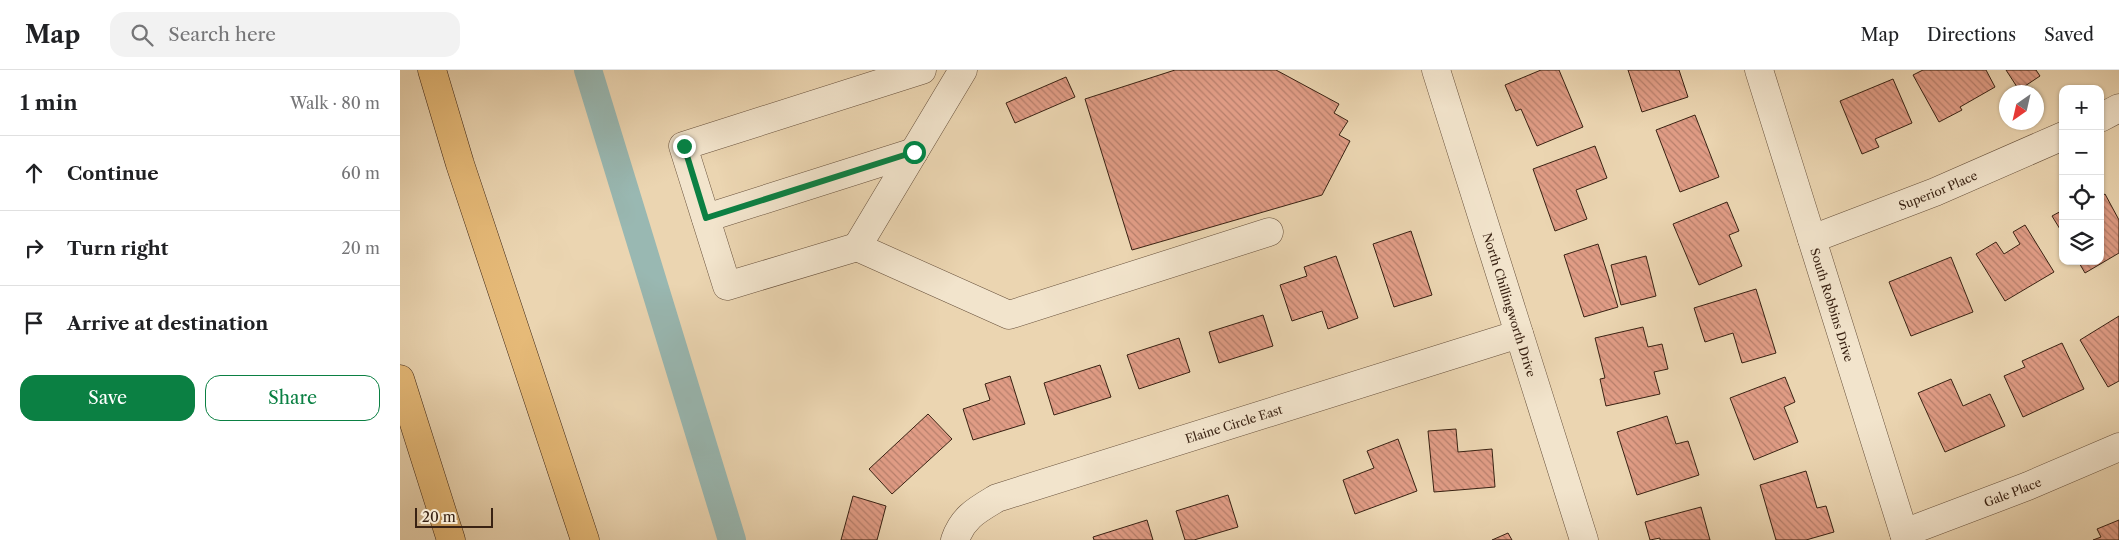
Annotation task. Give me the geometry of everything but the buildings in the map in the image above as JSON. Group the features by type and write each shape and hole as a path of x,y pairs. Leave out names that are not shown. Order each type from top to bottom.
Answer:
{"highway":[{"path":"432,70 460,164 585,540"},
{"path":"400,378 450,540"},
{"path":"577,514 595,540"}],"street":[{"path":"922,70 684,146 727,286 857,247 1009,315 1269,232"},
{"path":"857,247 963,70"},
{"name":"North Chillingworth Drive","path":"1436,70 1584,540"},
{"name":"South Robbins Drive","path":"1759,70 1905,536"},
{"path":"2104,116 2119,108"},
{"name":"Superior Place","path":"1812,239 1935,192 2059,138"},
{"path":"706,218 914,152"},
{"name":"Elaine Circle East","path":"957,535 970,514 996,498 1519,334"},
{"name":"Gale Place","path":"1905,536 2119,447"}],"waterway":[{"path":"588,70 732,540"}],"route":[{"path":"684,146 706,218 914,152"}]}
